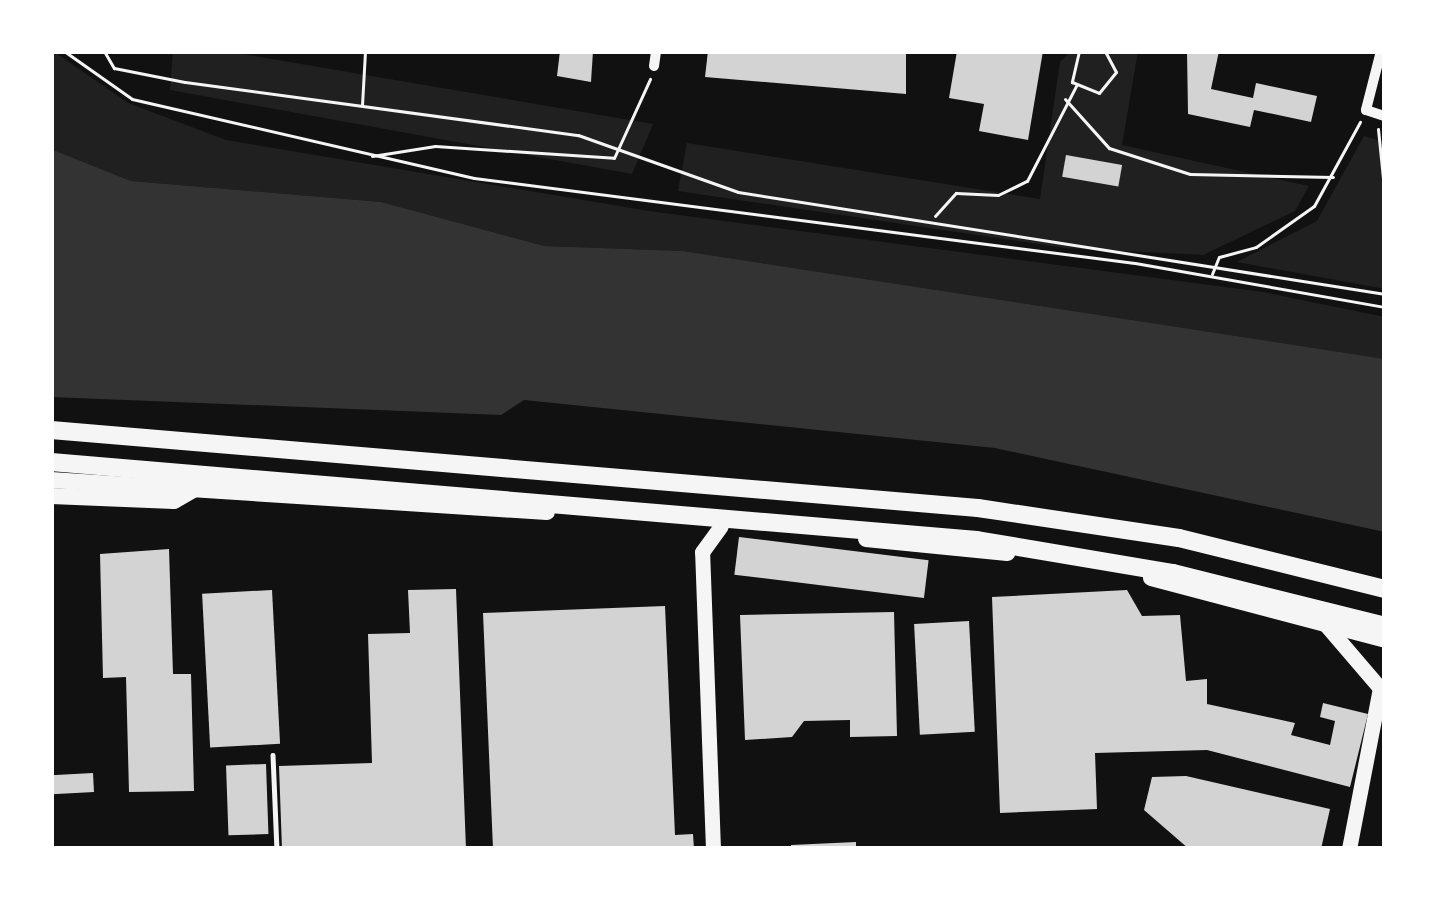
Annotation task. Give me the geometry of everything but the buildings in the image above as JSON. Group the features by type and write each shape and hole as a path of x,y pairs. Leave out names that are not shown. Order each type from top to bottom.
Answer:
{"highway":[{"path":"51,430 978,508 1179,538 1385,590"},
{"path":"51,462 977,540 1173,573 1385,626"}],"main road":[{"path":"51,480 722,526 1019,554 1317,619 1385,640"},
{"path":"51,496 174,500 194,490"},
{"path":"712,849 702,552 722,526"},
{"path":"1317,619 1362,656 1383,687 1349,849"}],"street":[{"path":"654,66 656,51"},
{"path":"1381,51 1366,110 1385,116"}],"lane":[{"path":"272,755 277,849"}],"path":[{"path":"64,51 132,99 370,156 1212,275 1385,307"},
{"path":"104,51 114,68 627,147 738,192 1385,294"},
{"path":"362,107 364,51"},
{"path":"1076,86 1069,66 1079,51"},
{"path":"1076,86 1100,92 1112,82 1105,51"},
{"path":"370,156 434,146 614,158 627,147 654,66"},
{"path":"934,220 956,193 998,195 1028,181 1076,86"},
{"path":"1066,99 1109,148 1190,174 1333,177"},
{"path":"1213,265 1292,226 1333,177 1366,110"},
{"path":"1385,130 1385,198"},
{"path":"1212,275 1213,265"}],"shaded area":[{"path":"53,51 128,103 226,140 649,211 1263,292 1385,317 1385,359 683,251 544,246 381,202 131,181 51,149"},
{"path":"173,51 225,51 653,124 632,174 170,90"},
{"path":"1071,51 1138,51 1122,145 1309,186 1295,211 1203,255 1065,248 678,191 687,143 1040,199 1060,62"},
{"path":"1364,136 1385,142 1385,289 1237,262 1317,221"},
{"path":"51,149 131,181 381,202 544,246 683,251 1385,359 1385,532 995,448 524,400 501,415 51,397"}]}
